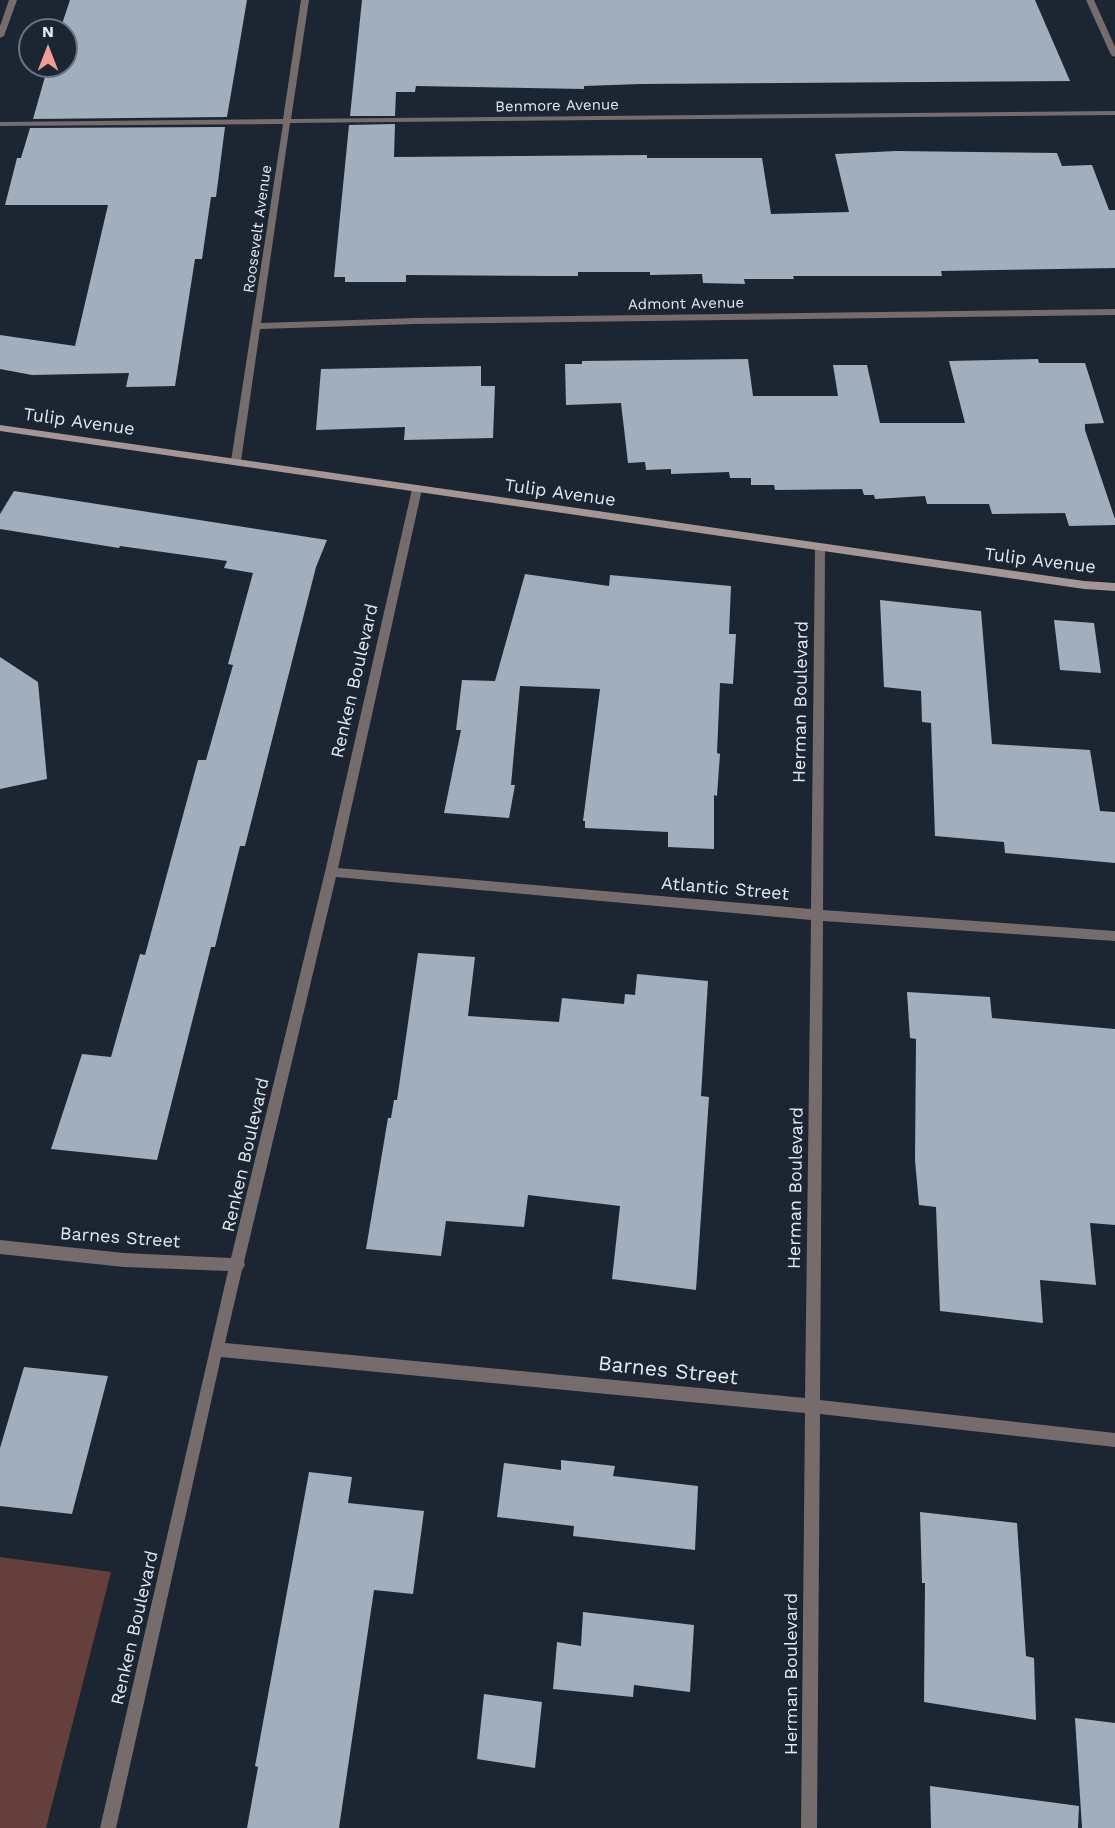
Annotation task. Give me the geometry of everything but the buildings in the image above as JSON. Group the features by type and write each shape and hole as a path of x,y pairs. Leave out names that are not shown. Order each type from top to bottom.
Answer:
{"main road":[{"name":"Tulip Avenue","path":"0,428 820,548 1083,585 1115,587"}],"street":[{"path":"0,36 13,0"},
{"name":"Roosevelt Avenue","path":"236,461 305,0"},
{"path":"1090,0 1115,55"},
{"name":"Benmore Avenue","path":"0,124 1115,113"},
{"name":"Admont Avenue","path":"257,326 415,321 1115,312"},
{"name":"Renken Boulevard","path":"108,1828 216,1349 332,872 417,489"},
{"name":"Herman Boulevard","path":"809,1828 820,548"},
{"name":"Atlantic Street","path":"332,872 817,915 1115,936"},
{"name":"Barnes Street","path":"0,1247 123,1260 238,1265"},
{"name":"Barnes Street","path":"216,1349 812,1406 1115,1440"}],"shaded area":[{"path":"0,1557 111,1572 46,1828 0,1828"}]}
